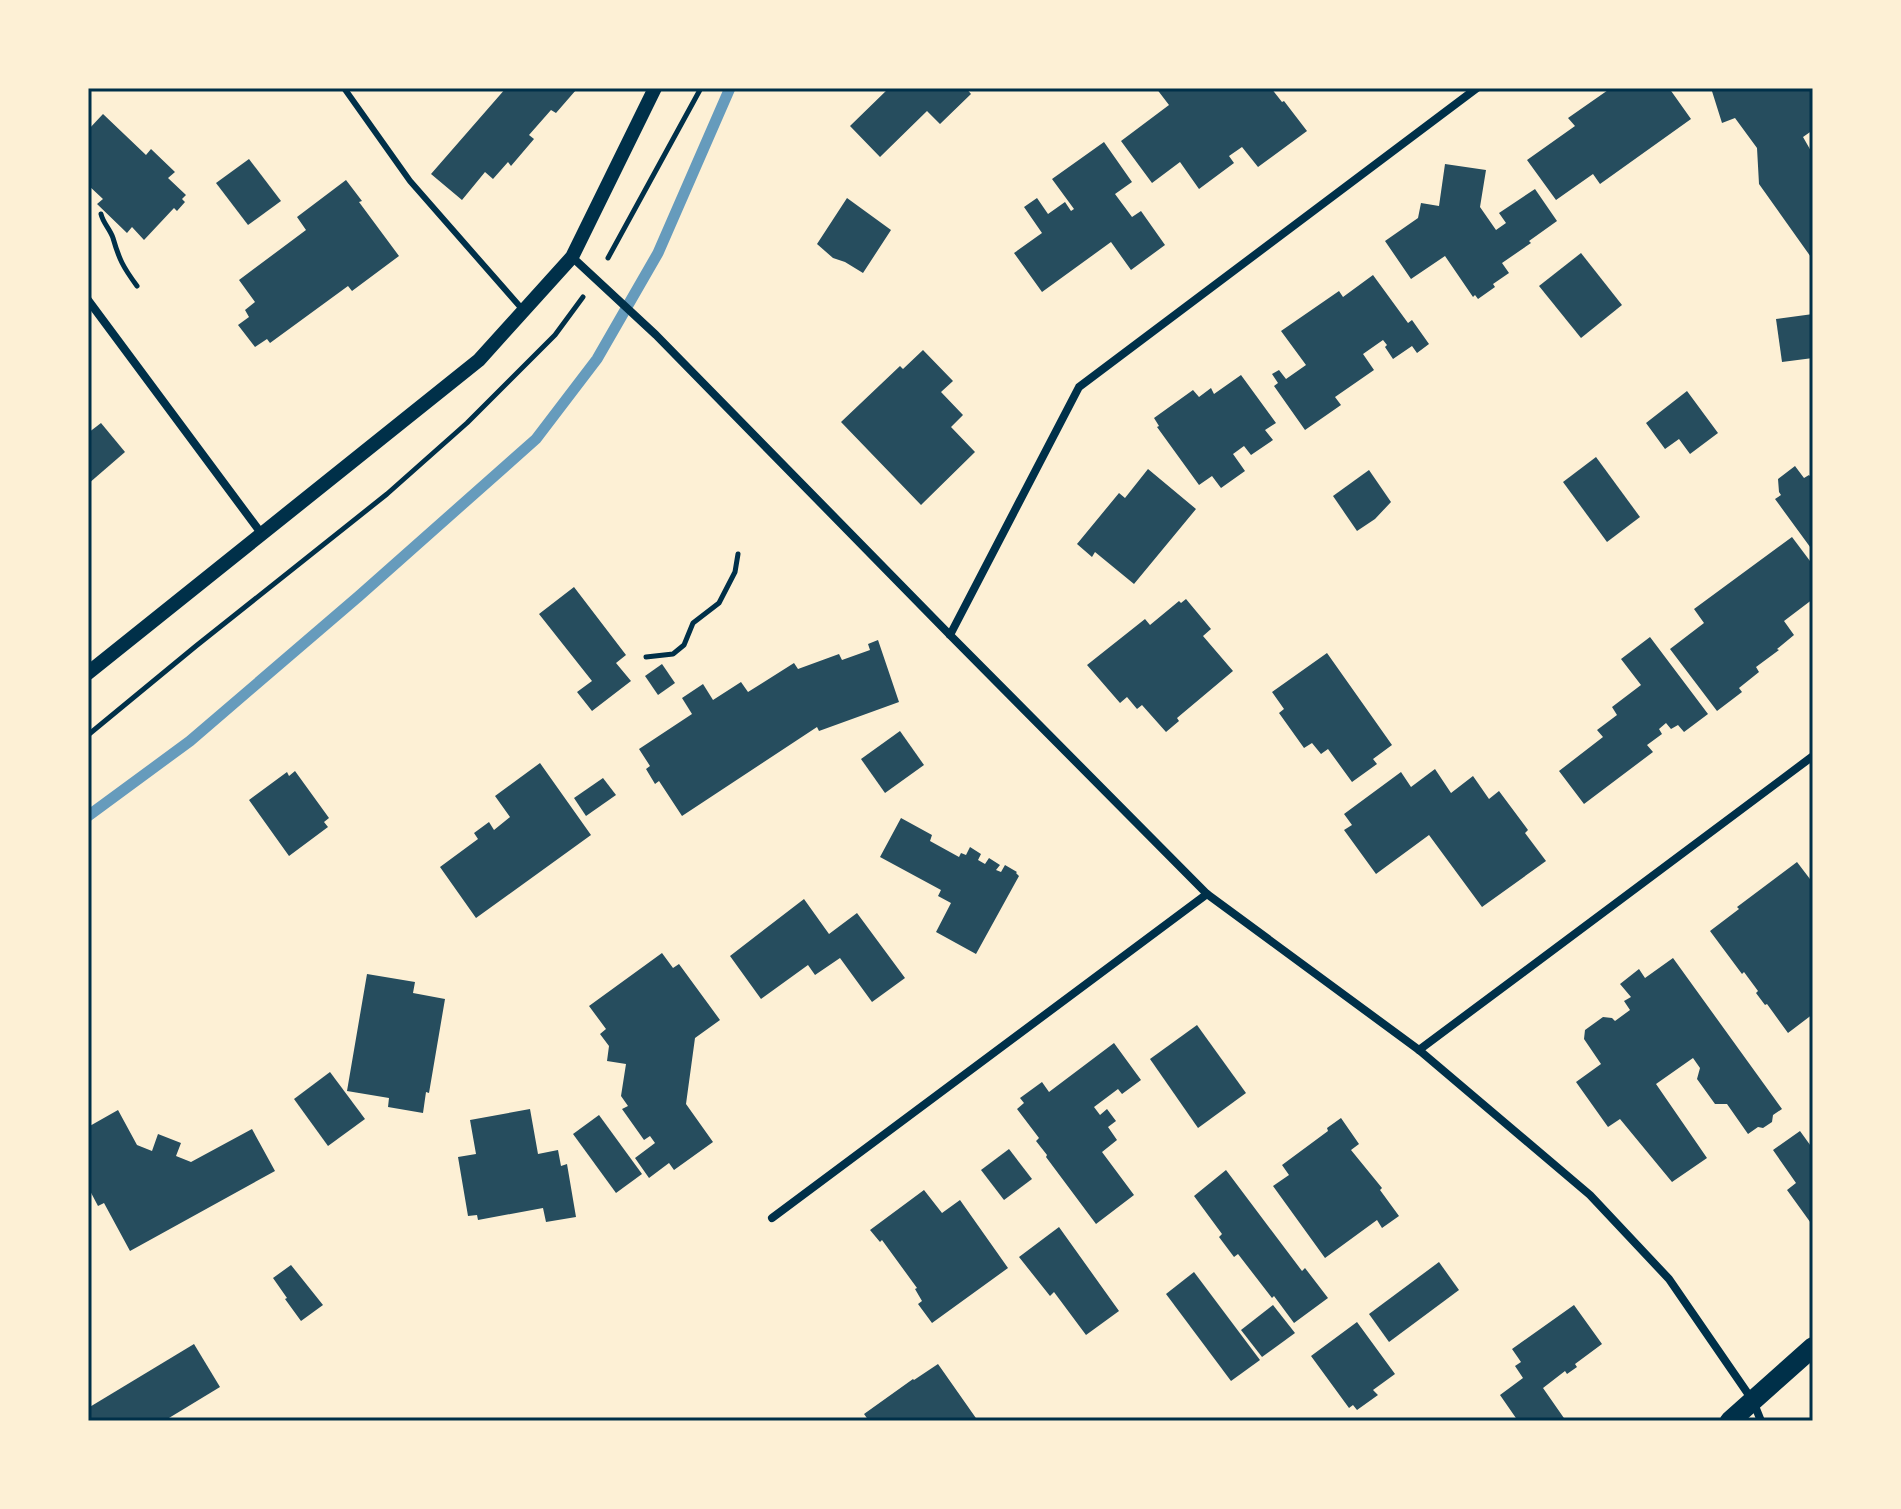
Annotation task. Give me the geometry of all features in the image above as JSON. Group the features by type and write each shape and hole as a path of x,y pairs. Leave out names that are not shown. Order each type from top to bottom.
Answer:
{"main road":[{"path":"1730,1421 1813,1347"}],"street":[{"path":"88,673 479,360 572,257 655,88"},
{"path":"950,635 1079,387 1477,88"},
{"path":"572,257 656,335 1207,894 1419,1050 1590,1195 1669,1279 1753,1401 1761,1421"},
{"path":"88,300 261,533"},
{"path":"1419,1050 1813,756"},
{"path":"772,1218 1207,894"}],"lane":[{"path":"344,88 410,181 523,310"}],"path":[{"path":"101,214 103,223 112,235 119,261 137,286"},
{"path":"646,657 673,654 684,645 693,623 719,603 735,572 738,554"}],"building":[{"path":"506,88 576,90 556,113 551,110 529,135 534,139 511,166 508,162 493,179 485,172 462,200 431,174"},
{"path":"889,88 966,88 971,94 940,124 927,111 880,157 850,126"},
{"path":"1156,88 1271,88 1307,131 1258,167 1242,147 1229,156 1234,163 1199,189 1180,162 1152,183 1121,141 1169,105"},
{"path":"1611,88 1669,88 1691,119 1600,184 1593,174 1556,200 1527,160 1575,126 1568,118"},
{"path":"1711,88 1813,88 1813,130 1803,137 1811,151 1813,165 1813,260 1759,184 1757,148 1735,118 1722,123"},
{"path":"103,114 146,155 151,149 175,172 168,178 186,195 182,199 185,202 177,211 174,208 144,240 132,227 127,233 97,204 103,199 88,185 88,130"},
{"path":"1104,142 1132,182 1115,194 1132,217 1141,211 1165,245 1131,270 1111,242 1042,292 1014,253 1042,233 1024,207 1037,198 1048,214 1065,202 1071,211 1074,209 1052,179"},
{"path":"249,159 281,201 248,225 216,183"},
{"path":"1445,164 1486,170 1480,207 1496,230 1506,223 1499,213 1535,189 1557,221 1502,263 1509,273 1478,299 1475,295 1473,297 1445,256 1411,279 1385,241 1418,218 1421,203 1439,206"},
{"path":"346,180 399,256 352,291 348,286 270,343 267,339 255,347 238,325 249,317 245,310 255,302 239,280 306,230 297,217"},
{"path":"847,198 891,230 863,273 833,258 817,244"},
{"path":"1581,253 1622,305 1581,338 1539,286"},
{"path":"1373,275 1408,323 1412,320 1429,344 1417,353 1412,346 1393,359 1383,340 1363,354 1374,370 1335,397 1341,405 1305,430 1274,386 1278,383 1272,374 1279,370 1286,379 1306,365 1281,331 1339,291 1343,297"},
{"path":"1813,314 1813,358 1782,362 1776,319"},
{"path":"923,350 953,381 941,392 963,415 951,427 975,452 921,505 841,422 900,366 903,369"},
{"path":"1241,375 1276,423 1265,430 1273,440 1251,455 1244,446 1233,454 1245,471 1221,488 1212,476 1199,485 1157,427 1154,418 1193,390 1199,397 1211,388 1214,394"},
{"path":"1687,391 1718,433 1690,454 1679,439 1665,449 1646,423"},
{"path":"101,423 125,452 88,484 88,433"},
{"path":"1596,457 1640,517 1607,542 1563,482"},
{"path":"1795,466 1804,478 1809,475 1813,480 1813,551 1775,499 1781,495 1778,479"},
{"path":"1148,469 1196,509 1134,584 1095,552 1092,557 1077,544 1119,493 1125,498"},
{"path":"1369,470 1391,502 1375,519 1357,531 1333,496"},
{"path":"1792,537 1813,565 1813,599 1784,621 1794,635 1756,667 1759,672 1739,688 1742,692 1717,711 1670,649 1704,623 1694,609"},
{"path":"574,587 626,655 616,663 631,681 592,711 577,692 592,681 539,614"},
{"path":"1186,599 1211,629 1203,636 1233,671 1177,718 1179,721 1166,732 1142,705 1137,709 1127,697 1120,703 1087,665 1145,619 1150,625 1179,601 1181,603"},
{"path":"1650,637 1708,714 1684,732 1678,725 1671,729 1666,723 1659,729 1662,734 1647,745 1653,752 1584,804 1559,771 1603,737 1597,730 1617,715 1612,707 1641,685 1621,659"},
{"path":"878,640 899,702 819,731 817,727 682,816 659,781 655,784 646,769 650,766 639,749 692,714 682,698 703,684 713,700 741,682 748,692 794,663 798,669 839,654 842,660 870,650 868,644"},
{"path":"1327,653 1392,745 1373,759 1377,764 1352,782 1328,749 1321,754 1312,743 1304,748 1279,713 1284,709 1272,692"},
{"path":"662,664 675,683 658,695 645,676"},
{"path":"900,731 924,765 885,793 861,759"},
{"path":"540,763 591,835 476,918 440,867 478,839 474,833 489,822 494,830 510,817 495,796"},
{"path":"1435,769 1451,793 1473,776 1489,799 1499,791 1546,861 1482,907 1429,835 1376,874 1344,830 1352,825 1344,814 1401,772 1411,787"},
{"path":"295,771 329,818 324,822 328,827 289,856 249,800 287,772 289,776"},
{"path":"603,778 616,795 586,816 574,798"},
{"path":"901,818 932,835 930,841 959,857 961,853 966,855 970,847 981,854 978,860 985,864 989,858 1000,865 996,870 1001,872 1005,865 1017,872 1019,876 976,954 936,932 951,903 938,896 941,890 880,857"},
{"path":"1797,862 1813,883 1813,1014 1788,1033 1710,931"},
{"path":"804,899 829,934 857,913 905,978 872,1002 840,958 815,975 808,965 761,999 730,956"},
{"path":"662,953 673,968 679,964 720,1020 695,1038 686,1104 713,1142 674,1170 669,1163 649,1178 635,1158 655,1143 650,1136 644,1140 622,1109 628,1106 621,1096 626,1064 607,1061 609,1046 600,1034 606,1029 589,1006"},
{"path":"1673,958 1782,1109 1773,1115 1772,1122 1748,1134 1727,1104 1715,1104 1697,1079 1700,1068 1693,1058 1656,1084 1707,1158 1672,1182 1620,1119 1608,1127 1576,1082 1601,1064 1584,1039 1585,1030 1603,1017 1615,1021 1630,1010 1624,1001 1631,997 1620,984 1639,969 1645,978"},
{"path":"367,974 415,982 413,993 445,999 423,1113 388,1107 389,1098 347,1091"},
{"path":"1197,1025 1246,1093 1198,1128 1150,1059"},
{"path":"1114,1043 1141,1080 1122,1094 1118,1089 1094,1107 1100,1115 1107,1109 1116,1121 1108,1127 1117,1140 1102,1152 1134,1195 1096,1224 1046,1157 1036,1141 1039,1138 1017,1109 1024,1103 1020,1098 1042,1082 1049,1092"},
{"path":"330,1072 365,1119 328,1146 294,1099"},
{"path":"530,1109 538,1154 558,1150 561,1166 567,1164 576,1217 546,1222 543,1208 478,1220 477,1215 468,1216 458,1157 476,1154 470,1120"},
{"path":"118,1110 137,1145 152,1151 158,1134 181,1143 176,1156 191,1162 252,1129 275,1171 130,1251 104,1203 98,1206 88,1187 88,1127"},
{"path":"599,1115 642,1174 616,1193 573,1134"},
{"path":"1341,1118 1359,1144 1351,1150 1382,1188 1380,1190 1399,1216 1382,1228 1377,1220 1325,1258 1273,1186 1289,1175 1282,1165"},
{"path":"1800,1131 1813,1149 1813,1226 1787,1190 1796,1183 1773,1150"},
{"path":"1009,1149 1032,1179 1004,1200 981,1170"},
{"path":"1226,1170 1302,1271 1305,1268 1328,1298 1294,1323 1238,1254 1234,1257 1219,1237 1222,1234 1194,1196"},
{"path":"924,1190 942,1213 960,1200 1008,1268 932,1323 918,1304 922,1301 917,1288 882,1240 880,1242 870,1230"},
{"path":"1059,1227 1119,1311 1086,1335 1054,1292 1050,1296 1019,1257"},
{"path":"1439,1262 1459,1290 1389,1342 1369,1314"},
{"path":"291,1265 323,1305 301,1321 273,1278"},
{"path":"1194,1272 1260,1360 1231,1381 1166,1294"},
{"path":"1273,1305 1295,1333 1262,1357 1241,1330"},
{"path":"1574,1305 1602,1344 1575,1364 1577,1367 1567,1374 1565,1371 1543,1388 1566,1421 1518,1421 1500,1395 1523,1378 1515,1366 1521,1362 1512,1349"},
{"path":"1357,1322 1395,1374 1373,1390 1378,1395 1357,1410 1353,1405 1349,1408 1311,1356"},
{"path":"194,1344 220,1387 164,1421 88,1421 88,1408"},
{"path":"938,1364 978,1421 869,1421 864,1414"}],"waterway":[{"path":"88,816 190,741 536,439 597,359 658,253 730,88"}]}
